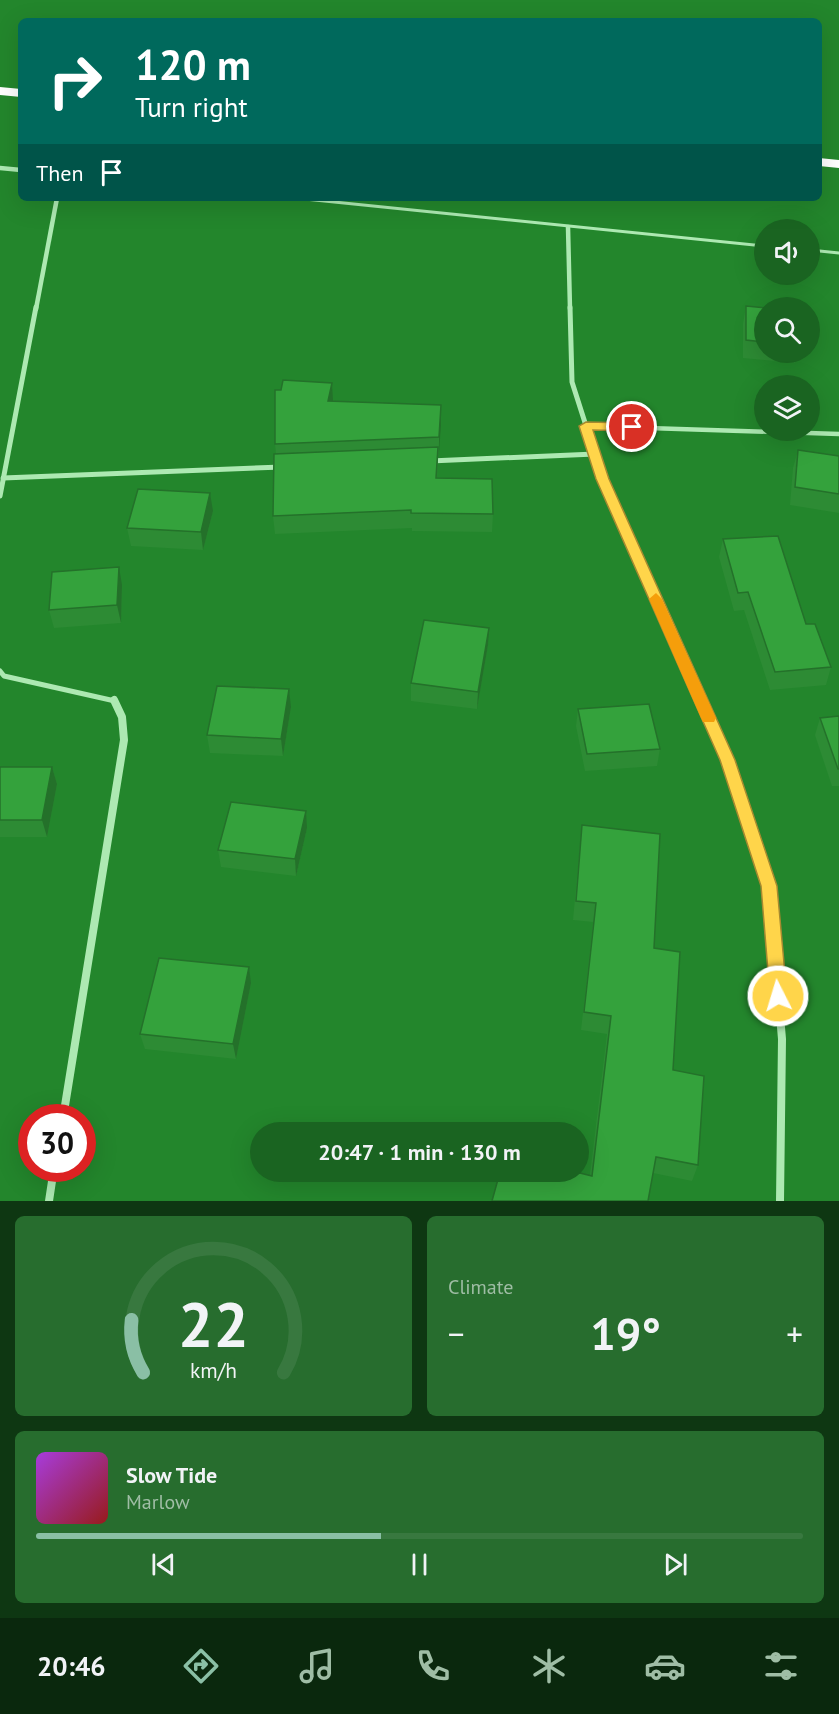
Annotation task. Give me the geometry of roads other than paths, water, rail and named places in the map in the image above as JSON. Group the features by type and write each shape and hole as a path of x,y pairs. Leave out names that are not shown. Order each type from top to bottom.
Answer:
{"highway":[{"path":"0,91 18,93"},
{"path":"822,162 839,164"}],"street":[{"path":"0,168 18,170"},
{"path":"0,496 56,201"},
{"path":"568,227 572,382 607,490 727,760 769,886 782,1040 780,1201"},
{"path":"417,461 595,454"},
{"path":"3,478 287,467"},
{"path":"0,671 4,676 114,699 122,717 124,740 65,1104"},
{"path":"49,1201 52,1182"}],"lane":[{"path":"323,201 754,245"},
{"path":"820,251 839,253"},
{"path":"586,426 839,434"}]}
